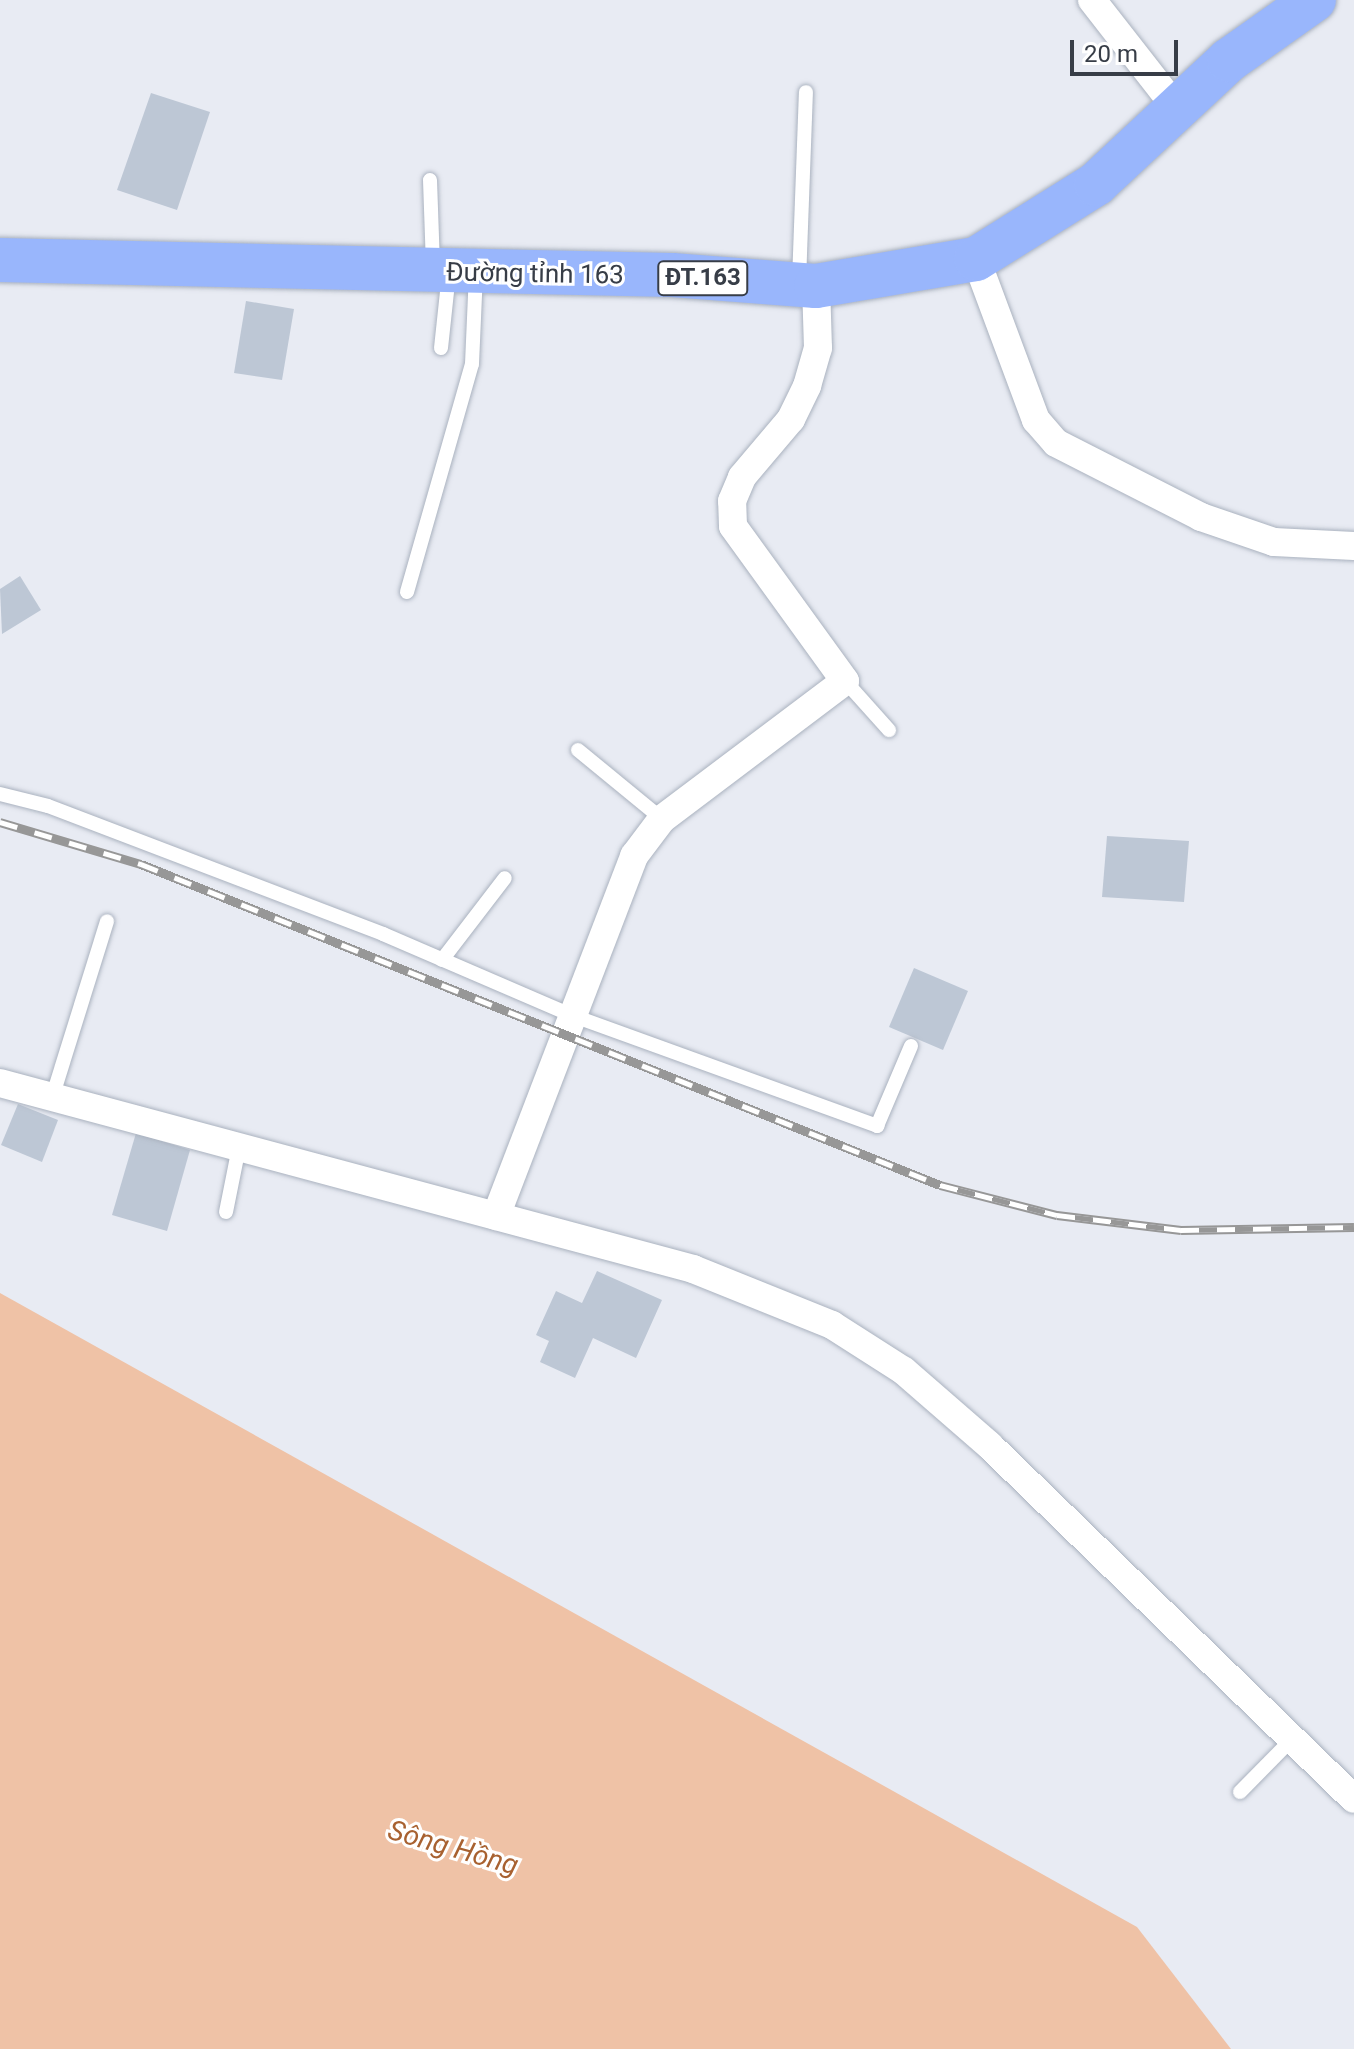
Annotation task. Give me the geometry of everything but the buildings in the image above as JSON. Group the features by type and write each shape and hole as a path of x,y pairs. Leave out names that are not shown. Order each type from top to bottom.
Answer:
{"main road":[{"name":"Đường tỉnh 163","path":"0,260 453,273 672,275 807,286 976,259 1096,184 1229,60 1314,0"}],"street":[{"path":"1092,0 1178,110"},
{"path":"976,259 1036,420 1056,443 1201,517 1274,542 1354,546"},
{"path":"496,1216 634,856 662,819 845,681 733,526 732,501 742,477 791,419 807,386 818,348 807,286"},
{"path":"0,1083 693,1269 832,1325 904,1371 1352,1790"}],"lane":[{"path":"806,92 807,286"},
{"path":"407,592 472,364 430,180"},
{"path":"441,348 453,273"},
{"path":"845,681 889,730"},
{"path":"578,750 662,819"},
{"path":"0,794 48,806 442,960 571,1015 877,1126 911,1046"},
{"path":"442,960 505,878"},
{"path":"52,1098 107,921"},
{"path":"226,1212 239,1147"},
{"path":"1240,1792 1293,1738"}],"water":[{"name":"Sông Hồng","path":"0,1293 1137,1927 1231,2049 0,2049"}],"railway":[{"path":"0,822 141,864 940,1185 1057,1215 1181,1230 1354,1227"}]}
